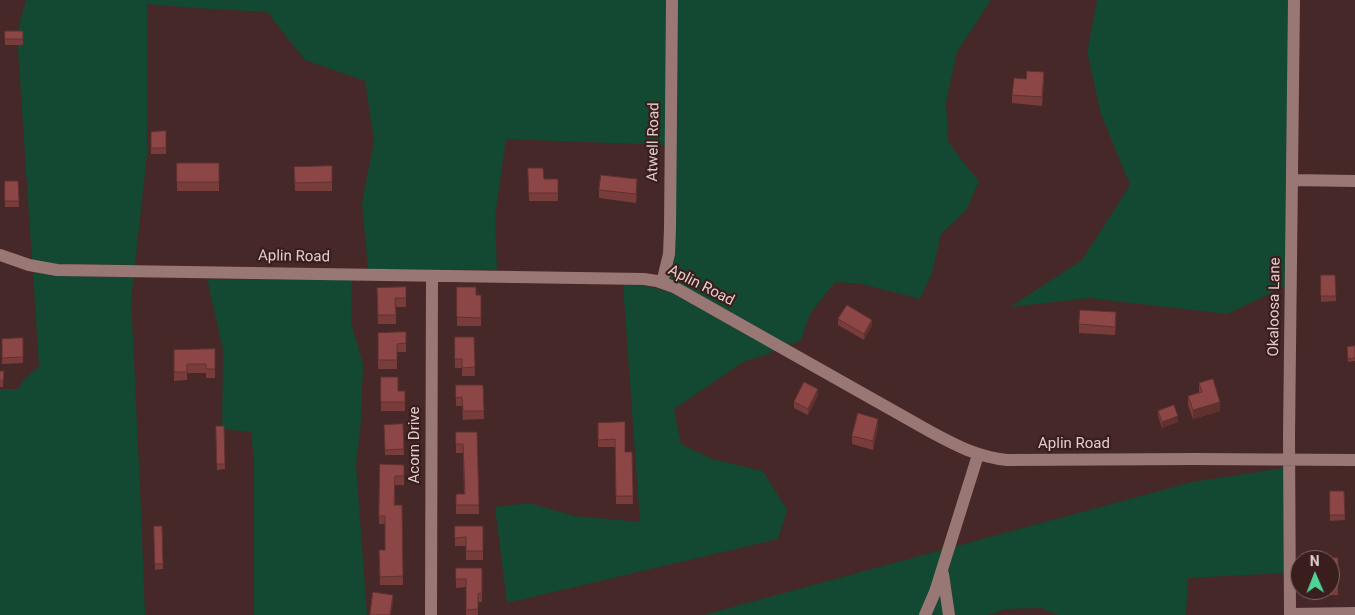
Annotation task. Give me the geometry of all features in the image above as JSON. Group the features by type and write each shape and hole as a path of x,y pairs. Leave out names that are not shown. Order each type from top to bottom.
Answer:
{"street":[{"name":"Atwell Road","path":"662,283 669,254 670,228 672,0"},
{"name":"Okaloosa Lane","path":"1290,614 1289,459 1294,0"},
{"path":"1292,180 1355,180"},
{"name":"Aplin Road","path":"0,255 29,266 57,270 644,279 662,283 683,292 960,447 978,455 1007,460 1355,460"},
{"name":"Acorn Drive","path":"431,615 432,276"},
{"path":"925,615 943,569 978,455"},
{"path":"943,569 949,615"},
{"path":"1290,614 1355,613"}],"green space":[{"path":"26,0 667,0 665,145 506,139 495,217 497,270 368,269 362,202 374,141 365,81 305,60 267,12 147,4 147,154 135,265 58,264 32,260 17,34"},
{"path":"677,0 991,0 957,52 946,102 948,141 979,181 967,209 941,234 932,273 920,299 862,284 835,282 810,314 801,340 789,345 668,279"},
{"path":"1097,0 1289,0 1286,286 1227,314 1089,298 1010,307 1082,260 1130,185 1101,114 1087,52"},
{"path":"33,272 57,276 134,277 131,298 145,615 0,615 0,389 17,389 39,366"},
{"path":"207,279 352,280 351,323 363,364 361,421 356,465 367,615 254,615 254,463 251,432 222,429 223,350"},
{"path":"623,284 659,289 672,293 776,351 743,362 674,409 681,444 712,459 763,471 787,510 778,539 507,603 495,507 529,503 575,516 640,522"},
{"path":"1284,468 1284,573 1188,578 1186,615 1058,615 1041,608 1005,609 988,615 703,615 1192,482"}],"building":[{"path":"5,31 23,31 23,39 5,39"},
{"path":"1027,71 1044,72 1042,97 1012,95 1014,78 1026,79"},
{"path":"166,131 166,148 151,148 151,132"},
{"path":"177,163 219,163 219,182 177,182"},
{"path":"332,166 332,182 295,183 294,167"},
{"path":"528,168 543,168 544,179 558,179 558,193 529,193"},
{"path":"601,175 637,179 636,194 599,190"},
{"path":"5,181 18,181 19,201 5,201"},
{"path":"1321,275 1335,275 1336,296 1321,296"},
{"path":"406,287 406,298 395,298 396,315 378,315 377,288"},
{"path":"457,287 476,287 476,295 481,295 481,318 457,317"},
{"path":"847,305 872,320 864,334 838,319"},
{"path":"1080,310 1116,312 1115,327 1079,324"},
{"path":"406,332 406,343 397,344 397,360 378,360 378,333"},
{"path":"455,337 474,337 475,367 462,368 462,359 455,359"},
{"path":"23,338 23,357 2,358 2,339"},
{"path":"1355,346 1355,358 1348,359 1347,347"},
{"path":"215,349 215,369 206,369 206,364 187,364 187,372 174,372 174,350"},
{"path":"0,371 4,371 3,381 0,381"},
{"path":"381,377 398,377 398,391 405,391 405,402 381,402"},
{"path":"1213,379 1220,402 1193,410 1188,396 1202,392 1199,383"},
{"path":"804,382 818,389 808,409 794,402"},
{"path":"456,385 483,385 484,411 463,411 462,397 456,398"},
{"path":"1174,405 1178,416 1162,422 1158,411"},
{"path":"858,413 878,419 873,441 852,436"},
{"path":"625,422 625,452 632,452 633,496 616,496 615,439 598,440 598,423"},
{"path":"403,424 404,449 385,450 384,425"},
{"path":"216,426 224,426 225,464 217,464"},
{"path":"456,432 477,432 479,505 456,505 456,494 465,494 463,444 456,444"},
{"path":"380,464 404,465 404,476 395,476 394,505 402,505 403,576 380,577 379,550 385,550 385,516 379,516"},
{"path":"1330,491 1344,491 1345,515 1330,515"},
{"path":"154,526 162,526 163,564 155,564"},
{"path":"455,526 483,526 483,551 466,551 466,537 455,538"},
{"path":"456,568 482,568 482,593 478,594 478,609 466,610 466,579 456,579"},
{"path":"373,592 393,595 390,615 370,615"}]}
